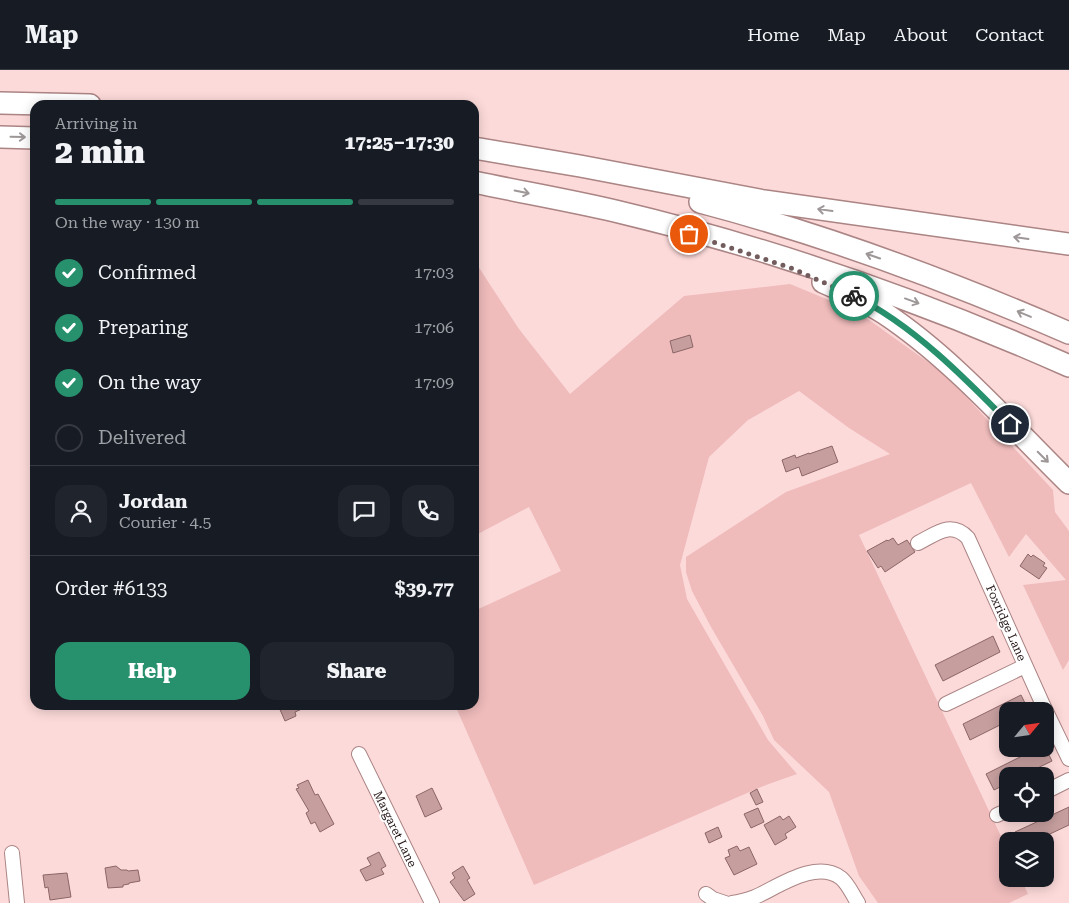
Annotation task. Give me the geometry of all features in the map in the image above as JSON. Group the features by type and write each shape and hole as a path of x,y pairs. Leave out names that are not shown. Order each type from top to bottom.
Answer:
{"highway":[{"path":"0,103 30,104"},
{"path":"0,137 30,138"},
{"path":"479,149 578,170 706,203 804,233 935,278 1069,333"},
{"path":"510,155 580,166 764,201 1069,244"},
{"path":"479,183 615,211 757,250 857,281 940,312 1069,366"},
{"path":"615,211 791,268 843,291 884,313 954,370 1069,483"}],"street":[{"name":"Foxridge Lane","path":"918,544 944,530 951,529 958,530 968,538 1069,759"},
{"path":"946,704 1025,666"},
{"name":"Margaret Lane","path":"359,754 432,903"},
{"path":"1054,788 1069,780"},
{"path":"12,853 17,903"},
{"path":"732,903 756,897 796,877 814,872 830,872 838,876 848,885 858,903"},
{"path":"709,898 725,903"}],"shaded area":[{"path":"479,268 519,329 570,394 684,296 790,284 858,312 946,375 1053,490 1055,512 1069,531 1069,660 1063,670 1023,585 1066,580 1026,534 1009,557 971,483 859,535 999,832 999,887 1025,887 1028,894 1009,903 878,903 859,876 829,792 774,740 763,716 692,591 686,572 686,557 786,492 890,454 849,428 799,391 748,420 709,457 680,565 687,599 768,740 797,774 766,785 534,885 457,710 479,710 479,609 561,571 529,507 479,533"}],"building":[{"path":"690,335 693,347 673,353 670,341"},
{"path":"832,446 838,462 802,476 799,467 786,472 782,460 795,455 796,458"},
{"path":"893,538 898,545 907,540 915,552 885,572 881,566 878,568 867,551"},
{"path":"1028,554 1045,563 1043,566 1047,568 1039,579 1020,566"},
{"path":"993,636 1000,652 943,681 935,665"},
{"path":"1021,695 1024,702 1007,702"},
{"path":"999,706 999,726 970,740 963,724"},
{"path":"280,710 300,710 295,712 296,716 285,721"},
{"path":"1018,758 1050,758 1052,761 1040,767 1000,767"},
{"path":"999,768 999,788 994,790 986,774"},
{"path":"308,780 315,795 318,794 334,824 320,832 315,822 311,824 306,813 309,811 296,789 299,788 297,785"},
{"path":"432,788 442,809 425,817 416,796"},
{"path":"757,789 763,802 756,805 750,793"},
{"path":"1069,807 1069,825 1054,832 1015,832 1037,822 1054,822 1054,814"},
{"path":"758,808 764,822 751,828 744,814"},
{"path":"780,816 783,820 789,816 796,827 785,834 787,838 775,845 764,825"},
{"path":"718,827 722,837 709,843 705,833"},
{"path":"737,846 740,851 749,847 757,864 734,875 725,858 730,856 728,850"},
{"path":"379,852 386,866 381,869 384,874 366,881 360,870 371,865 367,858"},
{"path":"116,866 121,870 138,870 140,881 123,885 123,887 108,888 105,868"},
{"path":"463,866 470,878 467,880 475,894 464,901 450,882 455,878 452,873"},
{"path":"67,873 71,897 50,900 48,887 45,888 43,875"}],"way so far":[{"path":"689,234 791,268 854,296"}],"route":[{"path":"854,296 884,313 919,340 986,399 1010,424"}]}
